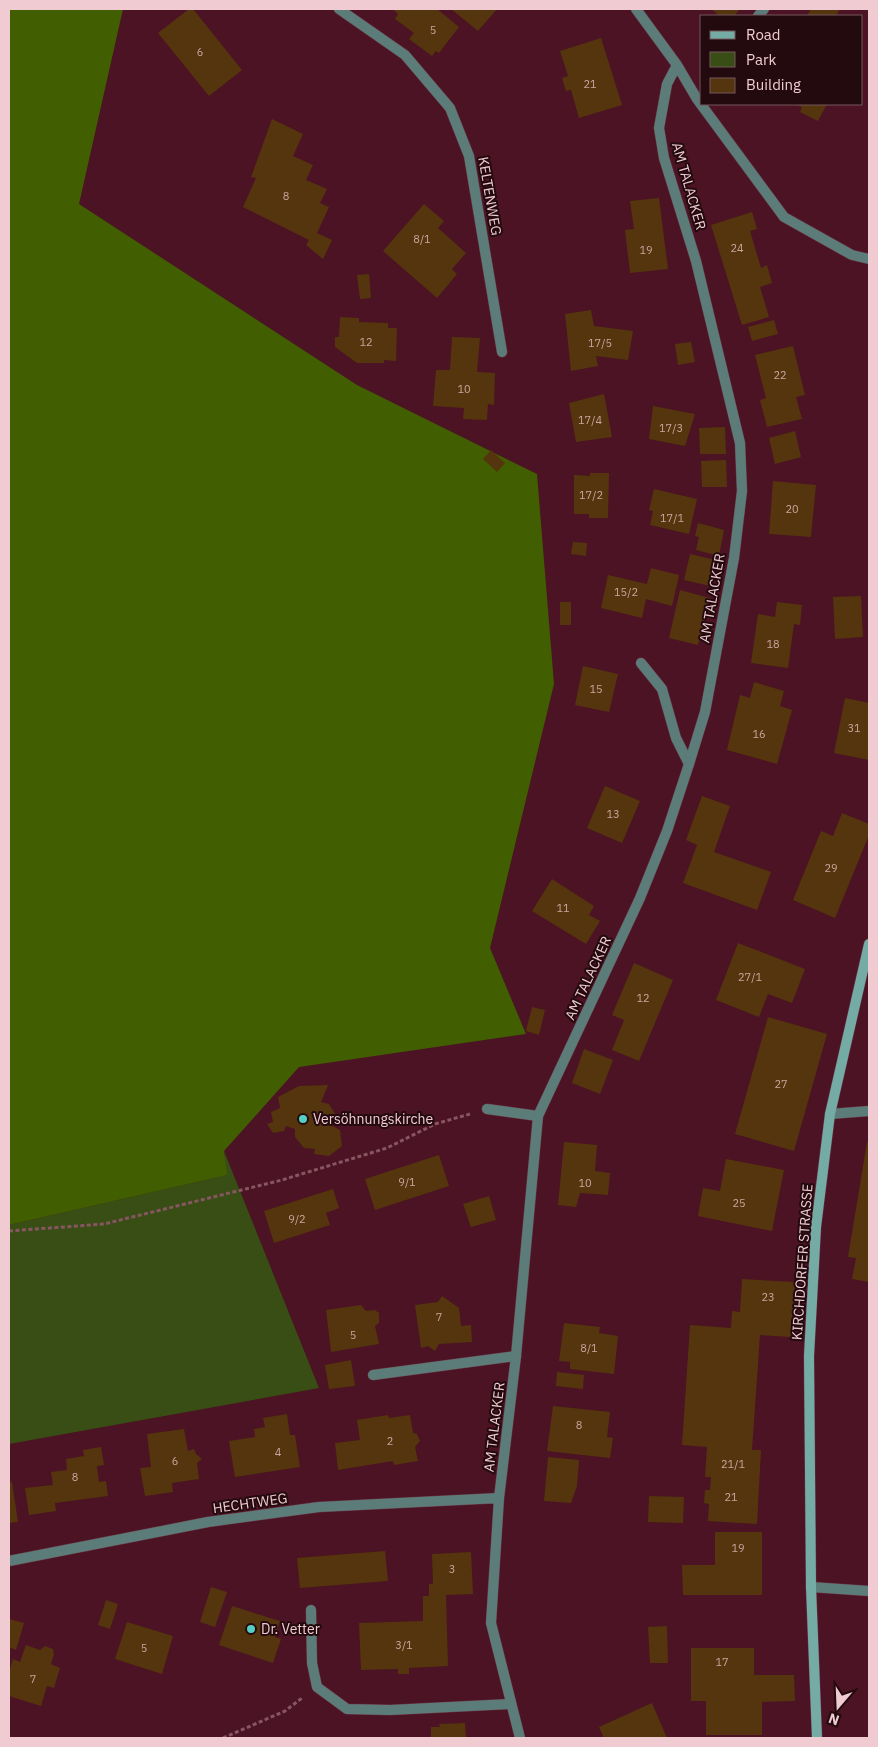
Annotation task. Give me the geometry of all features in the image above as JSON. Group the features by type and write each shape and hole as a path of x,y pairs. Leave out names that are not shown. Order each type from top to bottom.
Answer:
{"main road":[{"name":"KIRCHDORFER STRASSE","path":"817,1738 811,1586 809,1356 816,1227 830,1114 869,944"}],"street":[{"name":"KELTENWEG","path":"339,9 405,55 450,108 470,156 502,352"},
{"path":"636,9 699,95"},
{"name":"AM TALACKER","path":"520,1738 491,1623 499,1498 516,1356 538,1116 640,898 667,831 690,764 705,712 734,558 742,490 740,443 696,261 664,158 659,128 667,84 677,65"},
{"path":"706,105 784,217 852,255 869,260"},
{"path":"641,663 662,689 676,738 690,764"},
{"path":"487,1109 538,1116"},
{"path":"830,1114 869,1111"},
{"path":"373,1375 516,1356"},
{"name":"HECHTWEG","path":"9,1561 208,1522 319,1507 499,1498"},
{"path":"811,1586 869,1591"},
{"path":"311,1610 312,1663 317,1686 347,1709 390,1710 511,1704"}],"path":[{"path":"9,1231 104,1224 273,1182 387,1148 435,1124 487,1109"},
{"path":"223,1738 285,1711 317,1686"}],"green space":[{"path":"9,9 123,9 79,204 357,385 537,474 554,684 490,948 526,1034 299,1067 224,1151 227,1175 9,1225"},
{"path":"224,1151 319,1388 9,1444 9,1225 226,1175"}],"building":[{"path":"189,9 193,9 242,70 209,96 158,33"},
{"path":"395,9 437,9 459,27 439,53 436,51 432,56 409,39 414,33 395,19 398,14"},
{"path":"451,9 497,9 478,31"},
{"path":"711,9 740,9 735,15 719,15"},
{"path":"811,9 840,9 837,15 808,15"},
{"path":"601,38 622,105 579,118 571,90 566,91 562,78 568,76 560,51"},
{"path":"797,105 826,105 818,121 800,112 802,107"},
{"path":"272,119 303,134 293,156 313,165 306,180 327,189 320,203 329,207 317,233 332,240 323,259 306,245 309,240 243,207 256,178 251,177"},
{"path":"659,198 668,269 630,273 625,230 634,229 630,201"},
{"path":"424,204 444,221 438,228 466,253 452,269 457,274 437,298 383,251"},
{"path":"752,212 757,229 750,231 761,268 767,265 772,283 760,287 769,317 742,325 711,225"},
{"path":"369,274 371,298 360,299 357,275"},
{"path":"591,310 594,326 633,331 628,360 596,356 598,366 571,371 565,314"},
{"path":"340,317 359,318 359,322 388,323 388,328 397,328 396,361 384,360 384,363 357,363 335,347 335,337 339,337"},
{"path":"774,320 778,334 752,341 748,327"},
{"path":"452,337 480,338 477,372 495,373 494,405 488,404 487,420 463,419 464,408 433,406 436,370 450,370"},
{"path":"691,342 695,362 678,365 675,344"},
{"path":"793,346 805,395 796,397 802,419 767,427 760,400 766,398 755,355"},
{"path":"604,394 612,437 576,442 569,403"},
{"path":"653,406 695,414 685,446 649,439"},
{"path":"725,427 726,454 700,454 699,428"},
{"path":"795,431 801,457 775,464 769,438"},
{"path":"491,450 505,463 497,472 483,459"},
{"path":"726,460 727,487 702,487 701,461"},
{"path":"590,473 609,473 608,518 589,518 589,514 574,514 574,475 590,476"},
{"path":"773,481 816,485 811,537 769,534"},
{"path":"654,489 697,499 689,534 650,525 653,511 649,510"},
{"path":"698,523 724,530 719,556 696,550 699,537 695,536"},
{"path":"573,542 587,543 586,556 571,554"},
{"path":"690,554 716,560 710,586 684,580"},
{"path":"651,568 679,575 672,606 646,599 642,618 601,608 608,575 647,584"},
{"path":"680,590 710,598 698,645 669,638"},
{"path":"861,596 863,637 835,639 833,597"},
{"path":"560,602 571,602 571,625 560,625"},
{"path":"777,602 802,605 800,625 794,624 788,668 751,663 758,614 775,617"},
{"path":"583,666 618,674 609,712 575,705"},
{"path":"754,682 784,691 780,706 792,710 777,764 727,750 740,695 750,698"},
{"path":"845,698 869,703 869,760 834,753"},
{"path":"605,786 640,801 622,843 587,828"},
{"path":"702,796 730,806 714,852 771,872 757,910 683,883 697,845 686,840"},
{"path":"842,813 869,824 869,835 835,918 793,900 821,831 833,836"},
{"path":"552,879 594,906 589,915 600,921 586,944 532,911"},
{"path":"738,943 805,969 792,1003 768,994 759,1017 716,1000"},
{"path":"634,963 673,980 639,1061 612,1050 624,1020 612,1015"},
{"path":"532,1007 545,1010 539,1035 526,1031"},
{"path":"768,1017 827,1034 794,1151 735,1134"},
{"path":"584,1049 613,1060 600,1094 572,1083"},
{"name":"Versöhnungskirche","path":"328,1085 321,1102 329,1104 337,1117 329,1124 340,1130 342,1146 329,1156 314,1154 315,1149 304,1148 295,1137 295,1129 286,1126 284,1131 273,1133 267,1124 273,1122 271,1112 280,1108 278,1097 299,1086"},
{"path":"564,1142 597,1145 595,1171 610,1173 608,1195 580,1193 576,1207 558,1205"},
{"path":"867,1142 869,1142 869,1282 852,1279 856,1258 848,1257"},
{"path":"439,1155 449,1186 375,1210 365,1179"},
{"path":"726,1159 784,1170 772,1231 698,1216 703,1188 720,1191"},
{"path":"333,1189 339,1208 326,1213 330,1225 274,1243 264,1211"},
{"path":"489,1196 496,1220 471,1227 463,1204"},
{"path":"742,1279 795,1282 791,1337 760,1335 752,1450 761,1450 757,1524 708,1521 709,1504 704,1503 705,1490 710,1490 711,1477 705,1477 707,1447 682,1445 690,1325 731,1328 732,1311 740,1312"},
{"path":"442,1296 459,1308 461,1326 471,1325 472,1342 439,1344 435,1351 428,1346 421,1348 415,1305 438,1302"},
{"path":"361,1305 366,1311 375,1310 379,1313 379,1323 375,1326 379,1344 331,1352 326,1310"},
{"path":"564,1323 600,1327 599,1333 618,1336 614,1374 570,1369 570,1362 559,1361"},
{"path":"351,1360 355,1386 329,1389 325,1365"},
{"path":"557,1372 584,1375 583,1389 556,1386"},
{"path":"553,1406 610,1412 607,1437 613,1438 610,1458 547,1451"},
{"path":"287,1414 290,1435 295,1435 300,1467 235,1477 229,1441 255,1437 254,1429 265,1427 263,1418"},
{"path":"388,1415 389,1418 410,1415 413,1433 417,1434 420,1441 415,1447 418,1461 394,1465 393,1461 338,1470 335,1443 360,1440 357,1420"},
{"path":"184,1429 188,1451 194,1449 196,1454 202,1459 197,1463 199,1479 172,1483 173,1492 145,1496 140,1468 151,1467 147,1434"},
{"path":"101,1447 104,1465 97,1466 99,1482 106,1481 108,1496 55,1503 56,1511 29,1515 25,1488 53,1485 51,1472 67,1470 66,1459 84,1456 83,1450"},
{"path":"548,1457 579,1460 577,1486 571,1503 544,1501"},
{"path":"12,1482 18,1522 9,1523 9,1483"},
{"path":"649,1496 684,1497 683,1523 648,1522"},
{"path":"715,1532 762,1532 762,1595 683,1595 682,1565 715,1565"},
{"path":"385,1551 388,1581 300,1588 297,1558"},
{"path":"471,1552 473,1594 446,1595 448,1666 409,1668 409,1674 398,1674 398,1669 361,1670 359,1623 423,1621 423,1596 429,1596 429,1584 433,1584 432,1554"},
{"path":"211,1587 227,1592 215,1627 200,1622"},
{"path":"106,1600 118,1604 110,1629 98,1625"},
{"name":"Dr. Vetter","path":"232,1606 280,1621 275,1637 281,1639 273,1663 219,1645"},
{"path":"9,1619 24,1623 16,1650 9,1647"},
{"path":"127,1622 173,1636 162,1674 115,1659"},
{"path":"667,1626 668,1663 650,1663 648,1627"},
{"path":"26,1645 40,1650 45,1646 53,1649 54,1654 51,1664 60,1668 54,1688 47,1686 41,1706 9,1696 9,1672 13,1659 20,1662"},
{"path":"691,1648 754,1648 754,1675 794,1675 795,1701 762,1702 762,1735 706,1735 706,1701 691,1701"},
{"path":"652,1703 667,1738 604,1738 599,1727"},
{"path":"465,1723 466,1738 431,1738 431,1727 440,1727 439,1724"}],"place":[{"name":"Versöhnungskirche","path":"303,1119"},
{"name":"Dr. Vetter","path":"251,1629"}]}
